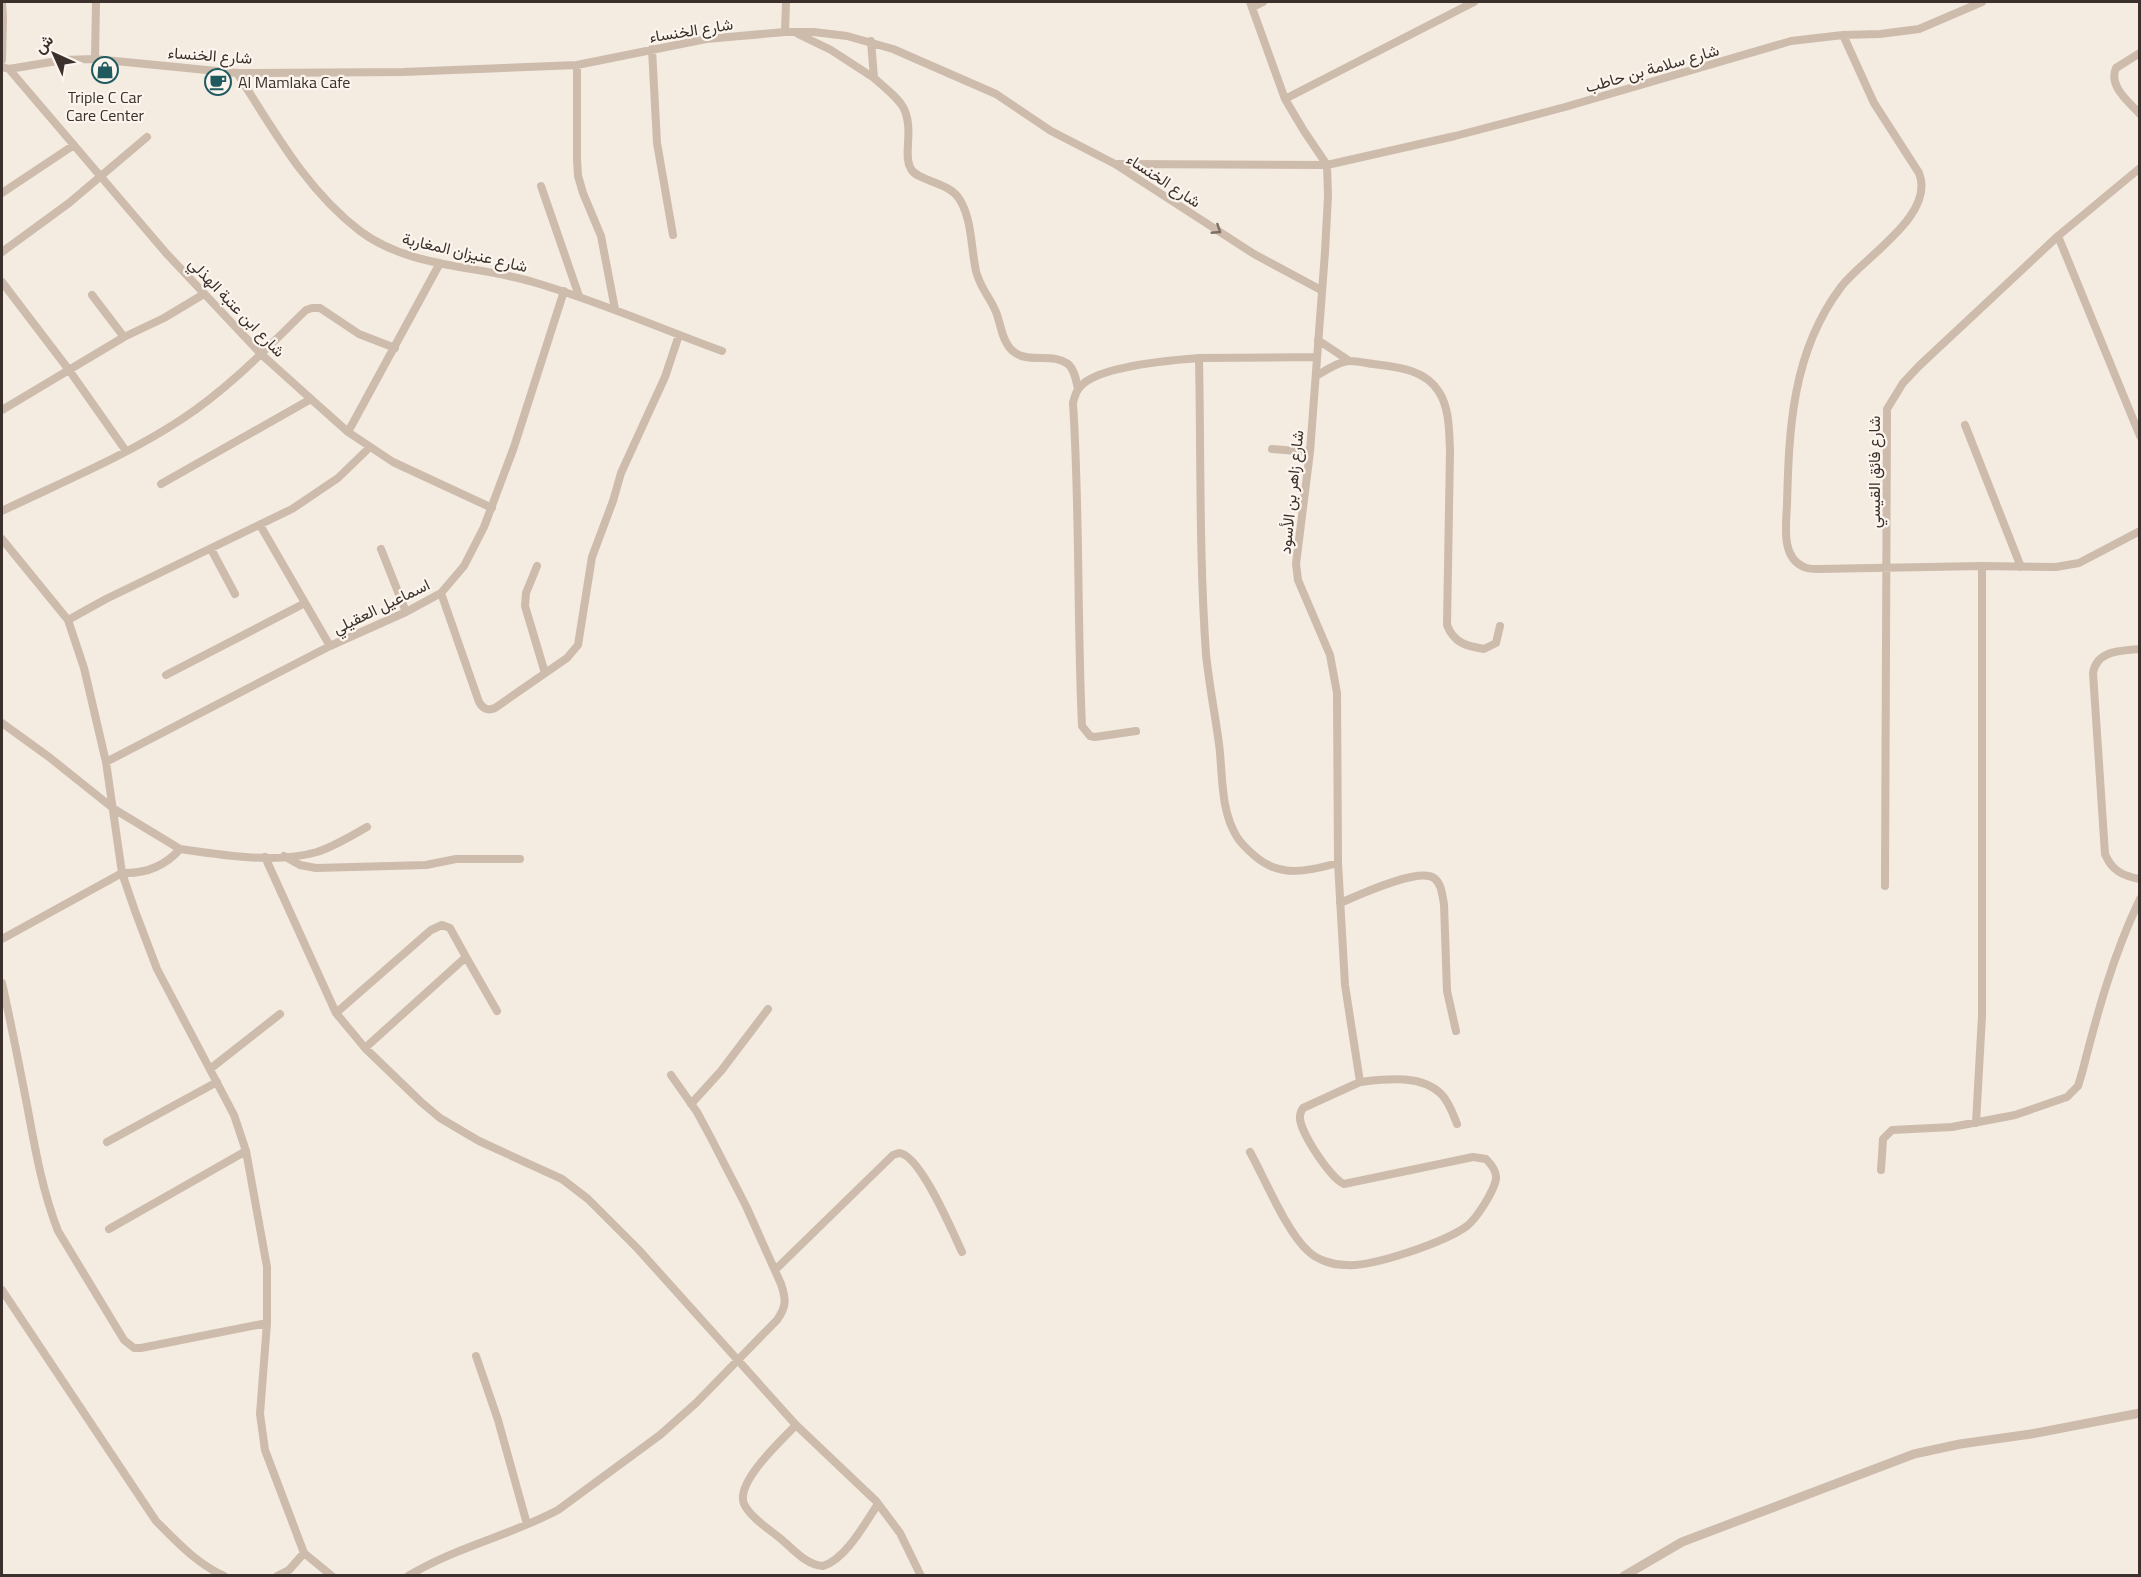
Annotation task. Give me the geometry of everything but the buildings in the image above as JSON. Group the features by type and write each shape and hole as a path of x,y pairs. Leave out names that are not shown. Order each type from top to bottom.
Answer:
{"street":[{"path":"2,2 2,60"},
{"path":"95,59 96,2"},
{"path":"785,32 786,2"},
{"path":"1263,2 1251,4 1285,99 1327,165"},
{"path":"1285,99 1474,2"},
{"name":"شارع سلامة بن حاطب","path":"1115,164 1327,165 1455,136 1565,107 1791,41 1919,29 1982,2"},
{"name":"شارع الخنساء","path":"5,68 63,60 95,59 237,73 403,72 578,65 706,39 785,32 832,33 871,41 893,49 996,94 1051,131 1115,164 1254,254 1321,290"},
{"path":"794,32 831,50 874,78 899,101 908,115 910,124 908,159 914,173 944,186 960,199 967,219 978,278 995,309 1009,347 1025,358 1061,361 1068,364 1078,389"},
{"path":"1843,35 1874,103 1919,173 1923,182 1923,191 1916,211 1860,265 1840,288 1823,315 1800,371 1794,398 1786,540 1794,560 1804,567 1818,569 2056,567 2079,562 2139,531"},
{"path":"871,41 874,78"},
{"path":"652,49 657,143 673,235"},
{"path":"2139,53 2116,68 2113,79 2118,89 2139,114"},
{"path":"578,65 578,176 601,236 615,309"},
{"name":"شارع ابن عتبة الهذلي","path":"5,68 74,145 100,178 261,354 348,432 370,447 393,462 492,508"},
{"name":"شارع عنيزان المغاربة","path":"237,73 319,194 361,232 384,246 417,258 478,269 564,291 722,351"},
{"path":"2,252 100,178 147,137"},
{"path":"2,193 74,145"},
{"name":"شارع زاهر بن الأسود","path":"1327,165 1328,196 1316,376 1297,573 1330,655 1337,693 1340,903 1345,985 1360,1082"},
{"name":"شارع فائق القيسي","path":"1885,886 1887,409 1903,383 1919,366 2058,236 2139,168"},
{"path":"541,186 579,296"},
{"path":"2058,236 2139,436"},
{"path":"348,432 440,263"},
{"path":"2,282 69,370 126,451"},
{"name":"اسماعيل العقيلي","path":"106,762 330,646 406,612 441,592 470,556 492,508 564,291"},
{"path":"2,410 204,294"},
{"path":"92,295 124,338"},
{"path":"2,511 126,451 190,413 233,380 306,310 316,308 359,334 395,348"},
{"path":"441,592 481,706 488,710 495,708 567,657 578,645 592,557 621,473 656,399 679,335"},
{"path":"1318,340 1348,360 1417,372 1440,392 1448,424 1450,452 1447,625 1453,638 1458,642 1484,649 1496,643 1500,626"},
{"path":"1199,357 1201,568 1207,656 1227,809 1237,837 1246,849 1260,861 1286,872 1312,870 1338,863"},
{"path":"1136,731 1095,737 1090,736 1082,726 1078,645 1079,544 1073,403 1078,389 1090,379 1170,360 1199,357 1317,357"},
{"path":"1316,376 1348,360"},
{"path":"161,484 311,399"},
{"path":"1965,425 2021,567"},
{"path":"68,620 106,599 260,525 311,497 338,477 370,447"},
{"path":"1272,450 1310,452"},
{"path":"260,525 330,646"},
{"path":"2,539 68,620 81,654 106,762 122,873 157,969 234,1115 246,1151 267,1267 267,1323 260,1414 264,1441 269,1461 304,1553 332,1575"},
{"path":"211,549 235,594"},
{"path":"381,549 406,612"},
{"path":"537,566 526,593 525,606 545,673"},
{"path":"1976,1123 1982,1016 1982,566"},
{"path":"166,675 305,603"},
{"path":"2139,649 2119,651 2101,657 2093,673 2105,854 2114,870 2126,877 2139,879"},
{"path":"2,723 49,757 114,810 180,849 213,854 265,857 307,854 328,848 367,827"},
{"path":"2,939 122,873 137,873 158,867 171,859 180,849"},
{"path":"284,856 300,865 316,868 422,865 456,859 520,859"},
{"path":"265,857 336,1013 365,1048 440,1118 479,1141 543,1169 574,1188 638,1249 796,1425 854,1478 878,1504 900,1533 921,1575"},
{"path":"1340,903 1417,875 1426,875 1435,879 1442,892 1447,991 1456,1031"},
{"path":"1881,1170 1883,1139 1892,1130 1952,1127 2015,1115 2059,1101 2067,1097 2078,1086 2106,983 2139,899"},
{"path":"336,1013 436,927 446,925 450,928 497,1011"},
{"path":"365,1048 466,957"},
{"path":"2,982 37,1159 53,1218 58,1231 124,1340 135,1348 141,1348 267,1323"},
{"path":"692,1104 721,1071 768,1010"},
{"path":"210,1069 280,1014"},
{"path":"408,1575 453,1552 558,1510 652,1441 696,1403 777,1320 783,1311 786,1297 775,1270 711,1138 692,1104 671,1075"},
{"path":"1250,1152 1296,1237 1309,1252 1332,1263 1359,1265 1408,1252 1468,1225 1484,1203 1496,1178 1495,1171 1486,1159 1473,1157 1348,1184 1340,1183 1331,1174 1304,1131 1301,1112 1309,1105 1360,1082 1389,1079 1426,1085 1443,1095 1457,1124"},
{"path":"107,1142 217,1082"},
{"path":"109,1228 246,1151"},
{"path":"775,1270 893,1155 899,1152 908,1156 928,1184 962,1252"},
{"path":"2,1290 156,1521 202,1564 224,1575"},
{"path":"476,1356 498,1420 527,1524"},
{"path":"1624,1575 1682,1542 1914,1454 2139,1413"},
{"path":"796,1425 768,1455 747,1483 743,1500 750,1512 806,1560 823,1566 832,1562 843,1551 878,1504"},
{"path":"277,1575 289,1570 304,1553"}],"place":[{"name":"Triple C Car Care Center","path":"105,70"},
{"name":"Al Mamlaka Cafe","path":"218,82"}]}
